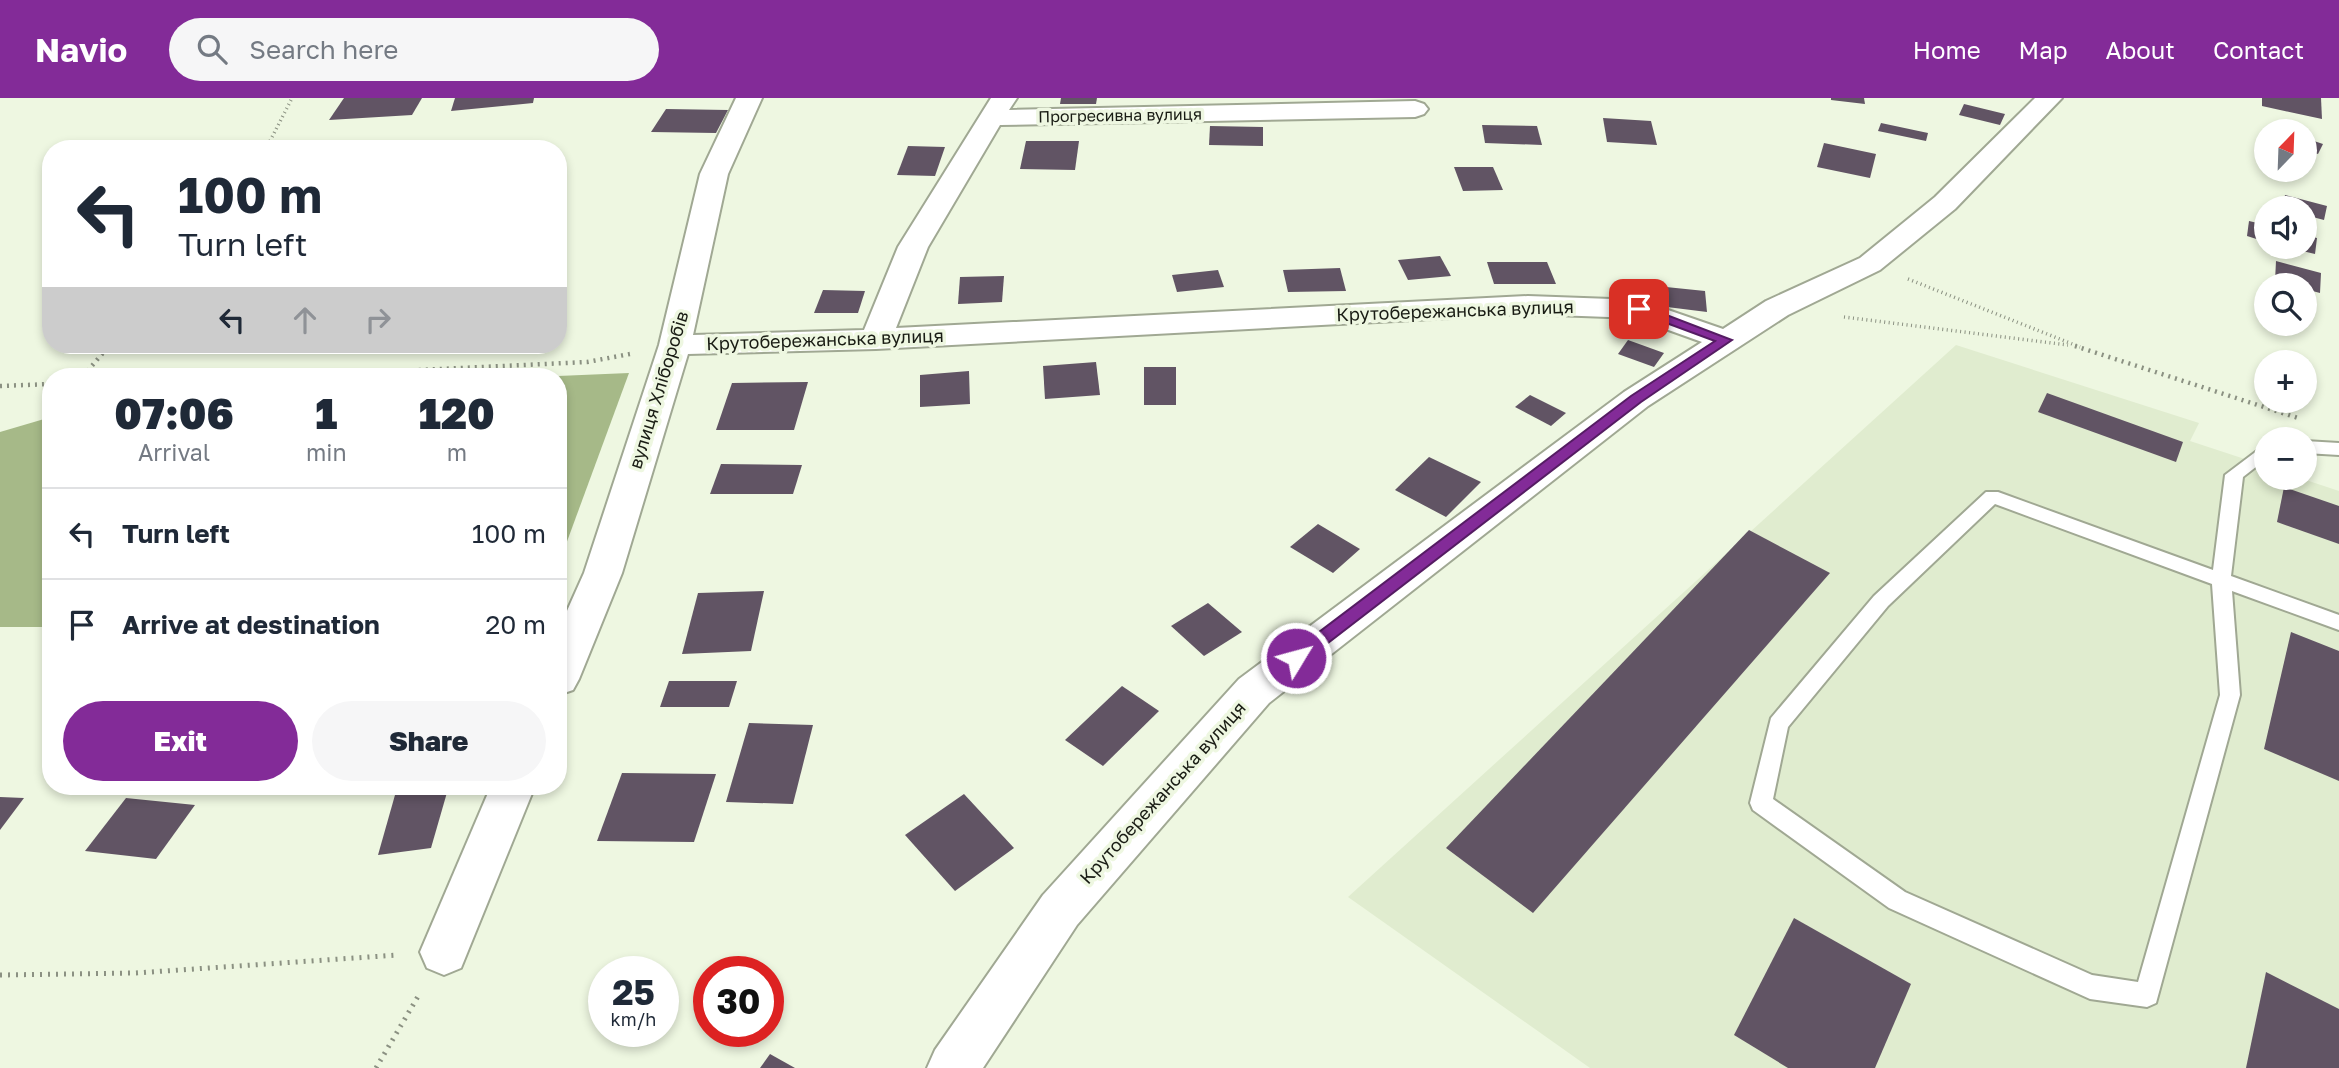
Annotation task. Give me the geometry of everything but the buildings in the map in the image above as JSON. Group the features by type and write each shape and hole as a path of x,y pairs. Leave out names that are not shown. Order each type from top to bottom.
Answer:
{"street":[{"name":"вулиця Хліборобів","path":"567,658 603,573 675,345 714,174 749,98"},
{"name":"Крутобережанська вулиця","path":"953,1068 1060,910 1254,691 1636,399 1777,308 1870,264 1945,203 2049,98"},
{"name":"Прогресивна вулиця","path":"876,339 913,247 998,108 1415,108"},
{"name":"Крутобережанська вулиця","path":"675,345 876,339 1528,305 1639,309 1726,340"},
{"path":"444,952 509,795"}],"lane":[{"path":"2317,448 2339,449"},
{"path":"2254,459 2234,475 2221,580 2230,695 2147,995 2090,987 1897,900 1761,803 1778,724 1881,601 1992,496 2221,580 2339,623"}],"path":[{"path":"271,140 292,98"},
{"path":"1870,264 2076,346 2300,418"},
{"path":"1777,308 2076,346"},
{"path":"461,368 587,362 675,345"},
{"path":"90,368 101,354"},
{"path":"0,386 42,384"},
{"path":"0,975 136,973 444,952"},
{"path":"376,1068 444,952"}],"shaded area":[{"path":"1956,345 2199,423 2190,441 2254,462 2254,490 2317,490 2317,484 2339,491 2339,1068 1590,1068 1348,897"}],"green space":[{"path":"629,373 567,542 567,376"},
{"path":"42,420 42,627 0,627 0,432"}],"route":[{"path":"1296,658 1636,399 1726,340 1639,309"}]}
